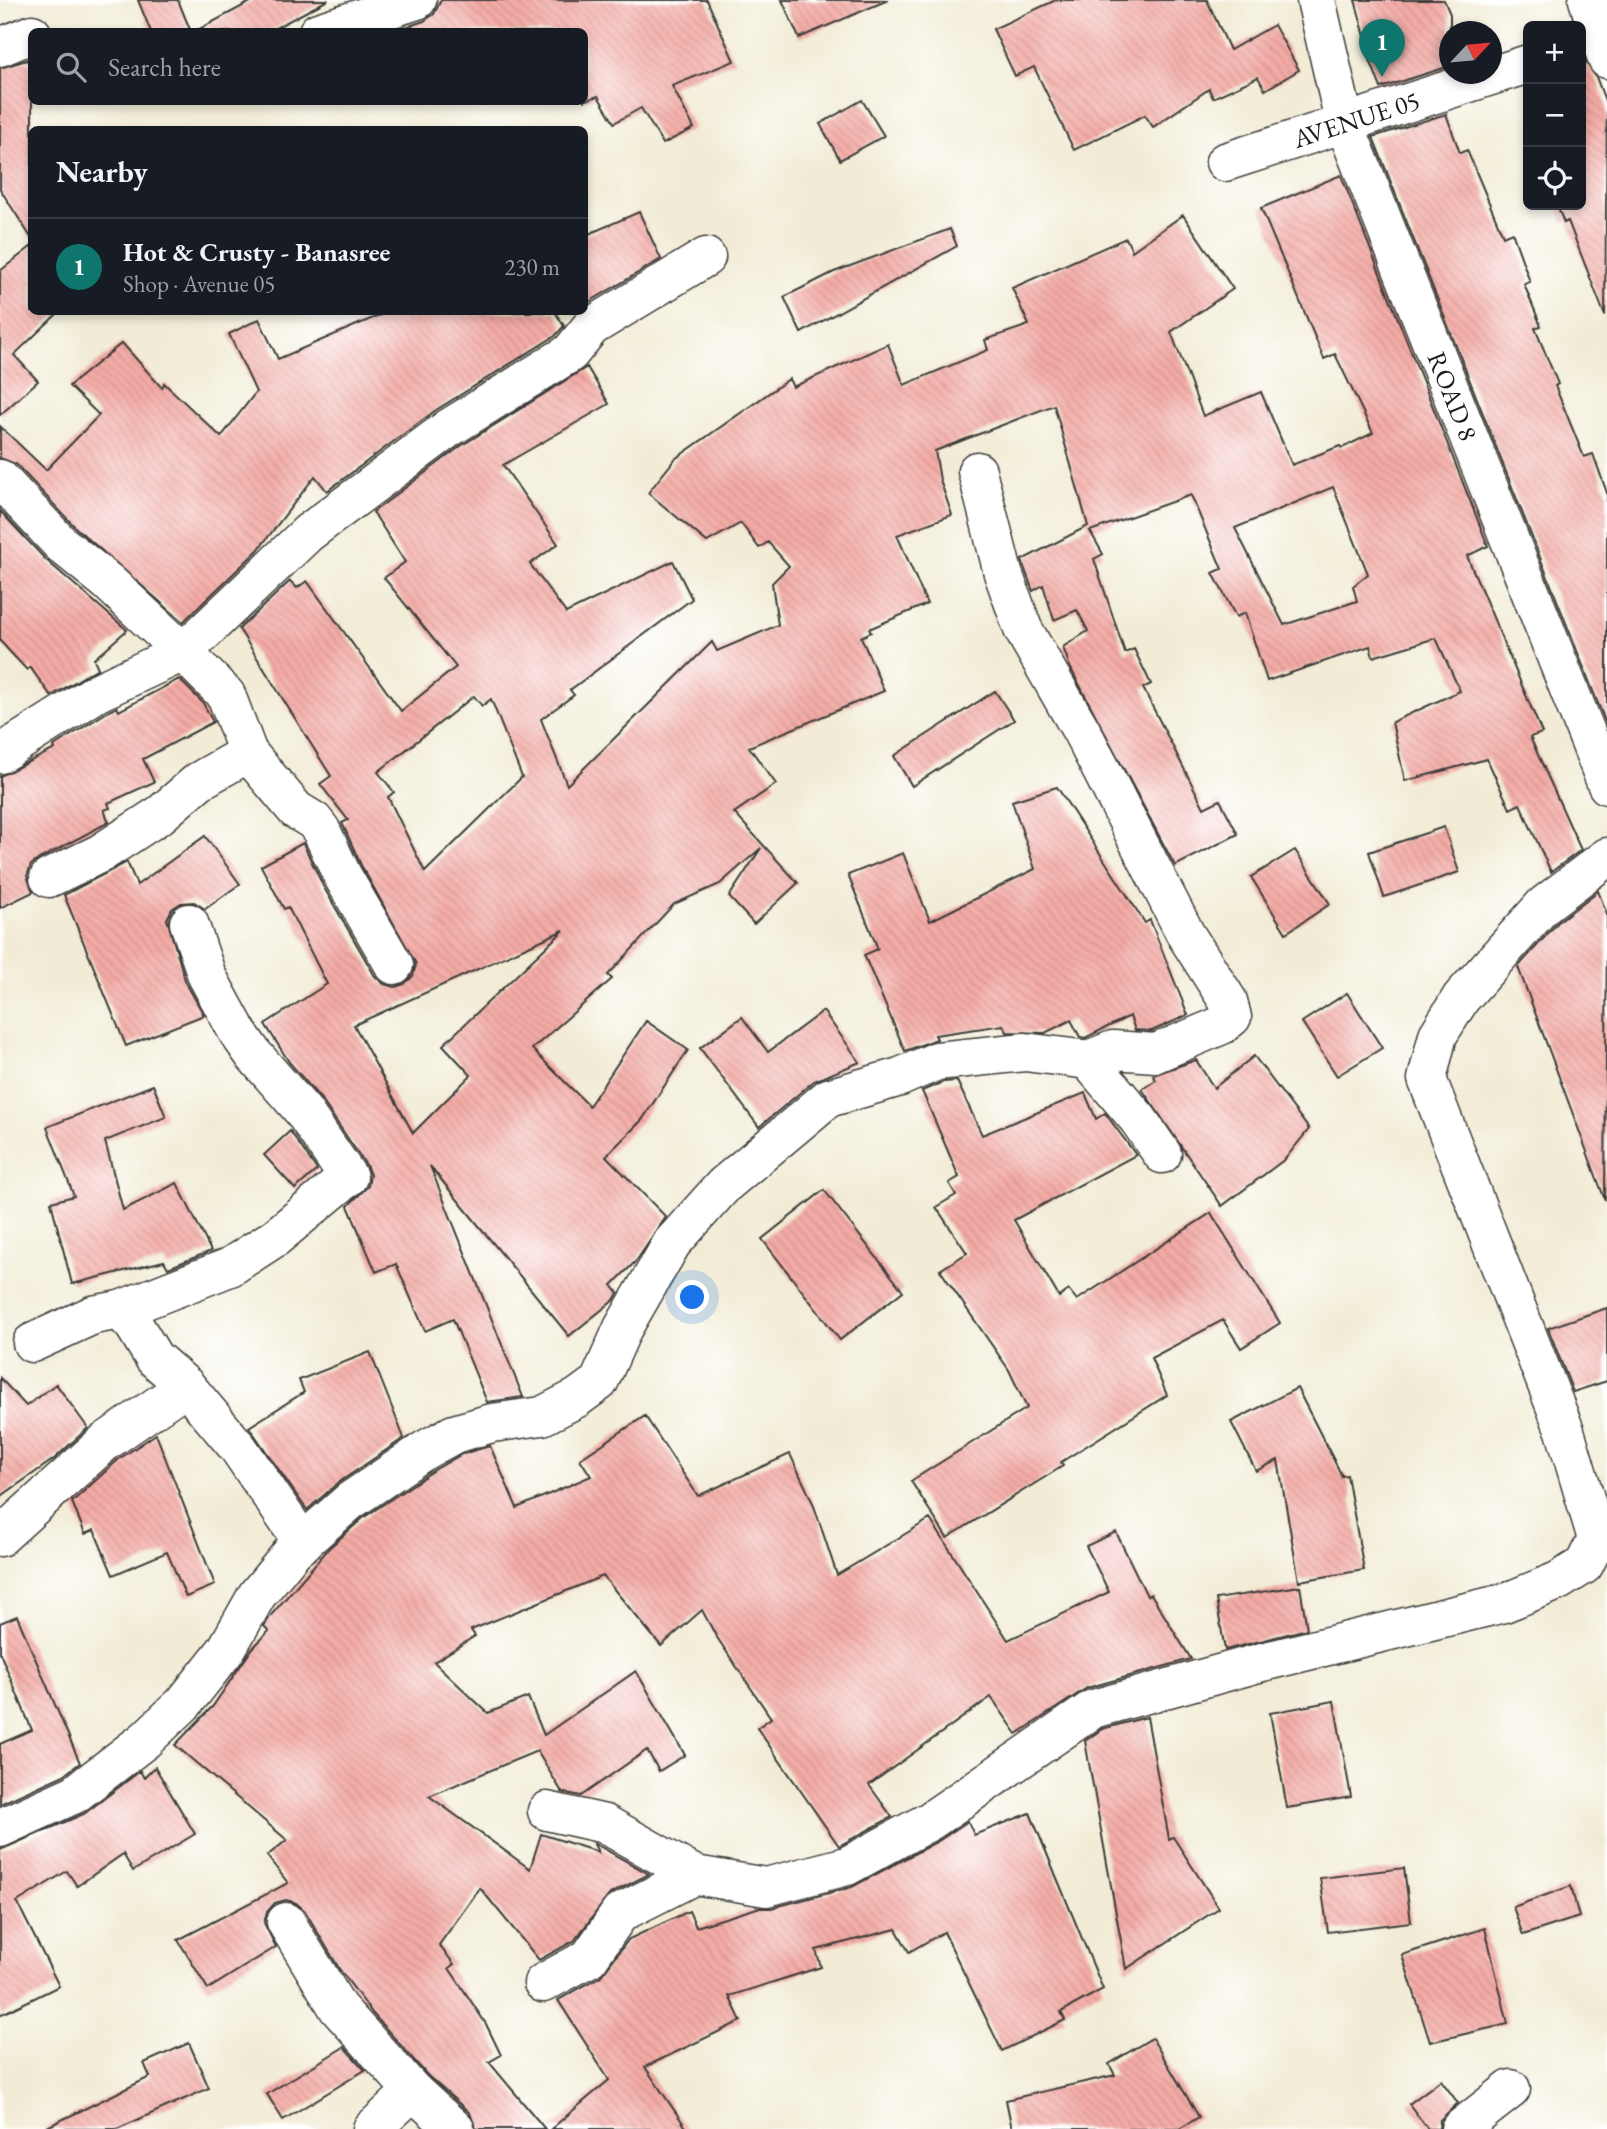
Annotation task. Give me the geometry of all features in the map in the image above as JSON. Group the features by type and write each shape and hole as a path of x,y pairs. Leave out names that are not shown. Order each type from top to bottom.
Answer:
{"street":[{"path":"330,28 416,0"},
{"name":"ROAD 8","path":"1316,0 1345,125 1607,785"},
{"path":"1588,0 1599,46"},
{"path":"0,47 28,36"},
{"name":"AVENUE 05","path":"1225,162 1523,66"},
{"path":"0,754 98,692 183,652 308,533 449,428 570,353 590,327 706,257"},
{"path":"0,1828 75,1794 145,1740 184,1703 226,1650 257,1595 303,1543 350,1501 435,1444 473,1427 542,1416 577,1398 599,1382 623,1328 672,1243 724,1185 828,1098 937,1061 1025,1052 1088,1060 1113,1051 1156,1054 1222,1025 1232,1017 1228,1001 1186,935 1082,732 1023,629 1003,573 977,471"},
{"path":"0,479 61,544 108,582 226,695 248,753 296,810 314,821 321,830 342,875 394,965"},
{"path":"48,878 101,853 161,814 199,780 248,753"},
{"path":"547,1811 605,1824 695,1875 766,1887 847,1866 930,1821 1093,1709 1262,1662 1504,1603 1558,1581 1584,1565 1597,1539 1565,1431 1427,1079 1438,1035 1461,998 1544,905 1607,857"},
{"path":"32,1343 93,1315 120,1310 230,1267 276,1237 348,1177 303,1111 253,1055 237,1031 207,975 189,923"},
{"path":"1088,1060 1138,1119 1162,1154"},
{"path":"120,1310 134,1325 154,1358 186,1385 239,1449 303,1543"},
{"path":"0,1537 105,1442 186,1385"},
{"path":"543,1983 589,1958 620,1913 695,1875"},
{"path":"286,1922 338,2008 413,2091 455,2129"},
{"path":"1460,2129 1511,2090"},
{"path":"372,2129 413,2091"}],"building":[{"path":"138,0 178,0 189,28 149,28"},
{"path":"254,0 328,0 276,28 202,28"},
{"path":"441,0 707,0 734,61 672,86 694,128 663,144 641,108 614,123 598,96 588,100 588,28 403,28 424,21 434,14"},
{"path":"782,0 888,0 799,38"},
{"path":"1056,0 1207,0 1230,50 1274,25 1299,70 1265,90 1258,77 1213,98 1209,89 1153,127 1145,115 1074,150 1034,67 1015,76 993,29"},
{"path":"1355,0 1444,0 1450,21 1439,21 1439,70 1381,88 1367,52 1369,51"},
{"path":"28,61 28,105 32,105 32,126 28,126 28,233 0,189 0,68"},
{"path":"1586,61 1596,77 1607,106 1605,316 1568,221 1564,223 1559,210 1586,210"},
{"path":"862,100 884,136 840,160 820,124"},
{"path":"1446,114 1460,153 1467,150 1503,236 1512,232 1530,282 1524,284 1541,326 1535,328 1558,384 1555,386 1584,457 1593,454 1607,493 1607,726 1373,137"},
{"path":"1341,175 1488,546 1467,556 1542,733 1530,737 1581,850 1551,872 1520,804 1510,809 1487,759 1405,781 1392,722 1460,691 1436,638 1373,657 1370,646 1267,681 1245,613 1236,617 1213,573 1222,569 1191,495 1090,531 1103,554 1094,559 1125,653 1134,649 1151,684 1143,688 1204,808 1220,800 1238,834 1175,866 1070,667 1063,647 1088,631 1077,610 1054,620 1043,585 1033,591 1022,560 1088,526 1054,405 935,451 940,480 952,515 897,535 927,604 869,629 871,632 861,637 884,691 749,747 776,784 734,813 798,883 754,924 729,897 761,848 720,884 674,904 608,975 612,979 532,1049 589,1106 646,1021 688,1050 642,1120 606,1156 666,1217 637,1260 612,1285 618,1293 614,1300 569,1336 430,1166 523,1397 487,1402 453,1319 425,1331 396,1264 376,1272 348,1206 368,1186 370,1175 366,1165 321,1099 289,1062 265,1024 327,984 288,907 284,909 261,866 303,843 323,886 375,976 384,984 395,987 404,984 413,976 416,964 361,865 342,823 348,820 320,784 331,776 239,629 290,581 297,588 307,581 401,711 456,667 384,578 405,562 373,512 461,446 587,367 609,404 503,465 558,544 530,564 566,613 673,561 692,599 570,690 574,695 541,719 567,785 712,642 717,651 778,625 772,583 789,566 768,542 759,548 741,523 707,542 648,493 675,459 789,379 793,387 888,344 904,385 988,350 985,340 1029,325 1012,288 1126,238 1132,251 1183,215 1233,289 1171,332 1203,416 1261,392 1292,465 1340,446 1342,448 1373,433 1335,354 1324,359 1261,208","holes":["1333,487 1368,574 1353,586 1357,601 1284,625 1235,528","474,696 482,706 491,699 522,777 425,872 388,797 394,792 378,772","564,930 443,1045 471,1075 413,1133 354,1025"]},
{"path":"639,212 661,259 588,303 588,234"},
{"path":"950,229 957,246 801,333 784,297 834,272"},
{"path":"28,249 28,315 56,315 14,355 38,381 0,415 0,271"},
{"path":"380,315 557,315 564,326 555,336 436,410 327,491 315,476 258,550 183,622 76,528 16,464 0,458 0,426 46,470 99,415 69,386 122,343 162,388 164,383 221,437 256,392 229,334 259,319 278,359"},
{"path":"0,511 45,559 127,630 94,659 98,668 51,696 30,667 27,670 0,641"},
{"path":"179,679 203,703 213,722 143,759 154,782 108,803 110,808 104,810 109,822 31,865 27,876 33,892 0,908 0,776 55,749 54,746 109,711 117,707 119,711"},
{"path":"995,691 1014,720 912,786 894,756"},
{"path":"1057,787 1145,923 1150,920 1188,1015 1152,1031 1135,1030 1130,1016 1085,1038 1080,1037 1071,1020 1045,1033 1007,1032 1003,1025 935,1035 937,1039 905,1051 864,955 878,949 848,875 903,853 930,921 1035,869 1012,801"},
{"path":"1444,827 1459,872 1384,897 1369,852"},
{"path":"205,836 240,884 205,909 194,902 181,903 172,909 167,919 186,983 204,1015 126,1046 64,895 127,862 137,885"},
{"path":"1295,850 1330,904 1286,933 1251,877"},
{"path":"1598,891 1607,914 1605,1200 1518,967 1559,921"},
{"path":"1347,993 1382,1048 1337,1076 1302,1022"},
{"path":"823,1011 860,1062 814,1081 759,1127 700,1048 742,1017 768,1052"},
{"path":"1254,1056 1309,1129 1285,1159 1222,1206 1142,1089 1156,1080 1153,1075 1196,1060 1214,1088"},
{"path":"957,1081 982,1135 1085,1093 1096,1119 1105,1113 1136,1155 1014,1220 1059,1297 1069,1290 1077,1300 1211,1213 1280,1323 1241,1348 1223,1320 1151,1358 1167,1395 1061,1462 1063,1466 947,1538 911,1481 1027,1408 1009,1370 940,1270 967,1253 936,1207 956,1195 949,1183 959,1177 922,1091 943,1082"},
{"path":"153,1085 166,1117 105,1141 123,1210 177,1183 211,1251 168,1268 164,1261 72,1284 51,1202 74,1196 47,1127"},
{"path":"290,1131 317,1170 295,1189 264,1155"},
{"path":"824,1190 903,1291 840,1340 762,1239"},
{"path":"1607,1308 1607,1381 1573,1392 1548,1328"},
{"path":"370,1352 404,1438 338,1483 307,1510 249,1427 304,1392 299,1380"},
{"path":"0,1378 26,1406 56,1384 88,1428 54,1459 0,1497"},
{"path":"1297,1388 1342,1476 1347,1475 1364,1570 1299,1581 1278,1460 1256,1471 1231,1422"},
{"path":"645,1416 698,1496 790,1454 813,1503 837,1575 930,1519 1008,1640 1109,1592 1086,1546 1116,1532 1147,1596 1151,1594 1191,1659 1087,1688 1017,1734 991,1697 869,1785 892,1817 839,1846 757,1728 771,1718 716,1636 702,1610 661,1646 603,1576 471,1630 475,1636 434,1662 488,1713 528,1697 544,1735 636,1671 685,1755 659,1771 647,1750 581,1796 562,1792 537,1751 429,1796 530,1869 541,1834 598,1852 594,1844 597,1845 649,1874 610,1894 574,1941 539,1960 480,1888 439,1945 454,1964 449,1968 486,2024 501,2055 489,2062 545,2129 476,2129 470,2113 428,2076 373,2014 340,1970 305,1911 296,1903 286,1900 275,1903 267,1912 264,1923 276,1947 208,1989 178,1940 288,1883 267,1856 287,1840 175,1745 213,1706 252,1649 269,1631 264,1626 272,1614 329,1548 363,1518 462,1454 490,1446 517,1508 591,1476 580,1459"},
{"path":"156,1434 215,1585 186,1597 167,1552 113,1575 94,1530 85,1534 72,1502 119,1459"},
{"path":"1300,1586 1307,1629 1225,1650 1216,1599"},
{"path":"17,1616 80,1763 64,1775 0,1804 0,1744 32,1730 0,1653 0,1623"},
{"path":"1334,1701 1351,1797 1287,1808 1270,1713"},
{"path":"1147,1717 1169,1839 1173,1837 1219,1908 1126,1969 1085,1741 1102,1729"},
{"path":"155,1767 195,1834 133,1871 123,1854 77,1886 67,1871 17,1902 59,1986 0,2015 0,1850 84,1814 140,1771 144,1778"},
{"path":"1030,1813 1103,1989 1061,2012 1065,2020 1002,2051 944,1932 909,1952 896,1929 816,1950 821,1967 729,1996 741,2021 645,2067 687,2129 551,2129 609,2080 558,2000 600,1977 629,1939 689,1911 696,1927 757,1908 771,1908 852,1887 940,1840 968,1821 974,1835"},
{"path":"1404,1868 1411,1922 1328,1932 1320,1878"},
{"path":"1571,1886 1579,1917 1523,1935 1513,1907"},
{"path":"1485,1928 1508,2024 1430,2042 1402,1955"},
{"path":"1152,2038 1199,2117 1179,2129 1012,2129 1006,2100 1115,2075 1109,2064"},
{"path":"189,2043 209,2088 117,2129 43,2129 150,2077 144,2063"},
{"path":"344,2047 365,2070 283,2120 267,2094"},
{"path":"1441,2080 1458,2103 1440,2120 1439,2129 1428,2129 1409,2104"}],"place":[{"name":"Hot & Crusty - Banasree","path":"1382,77"}]}
